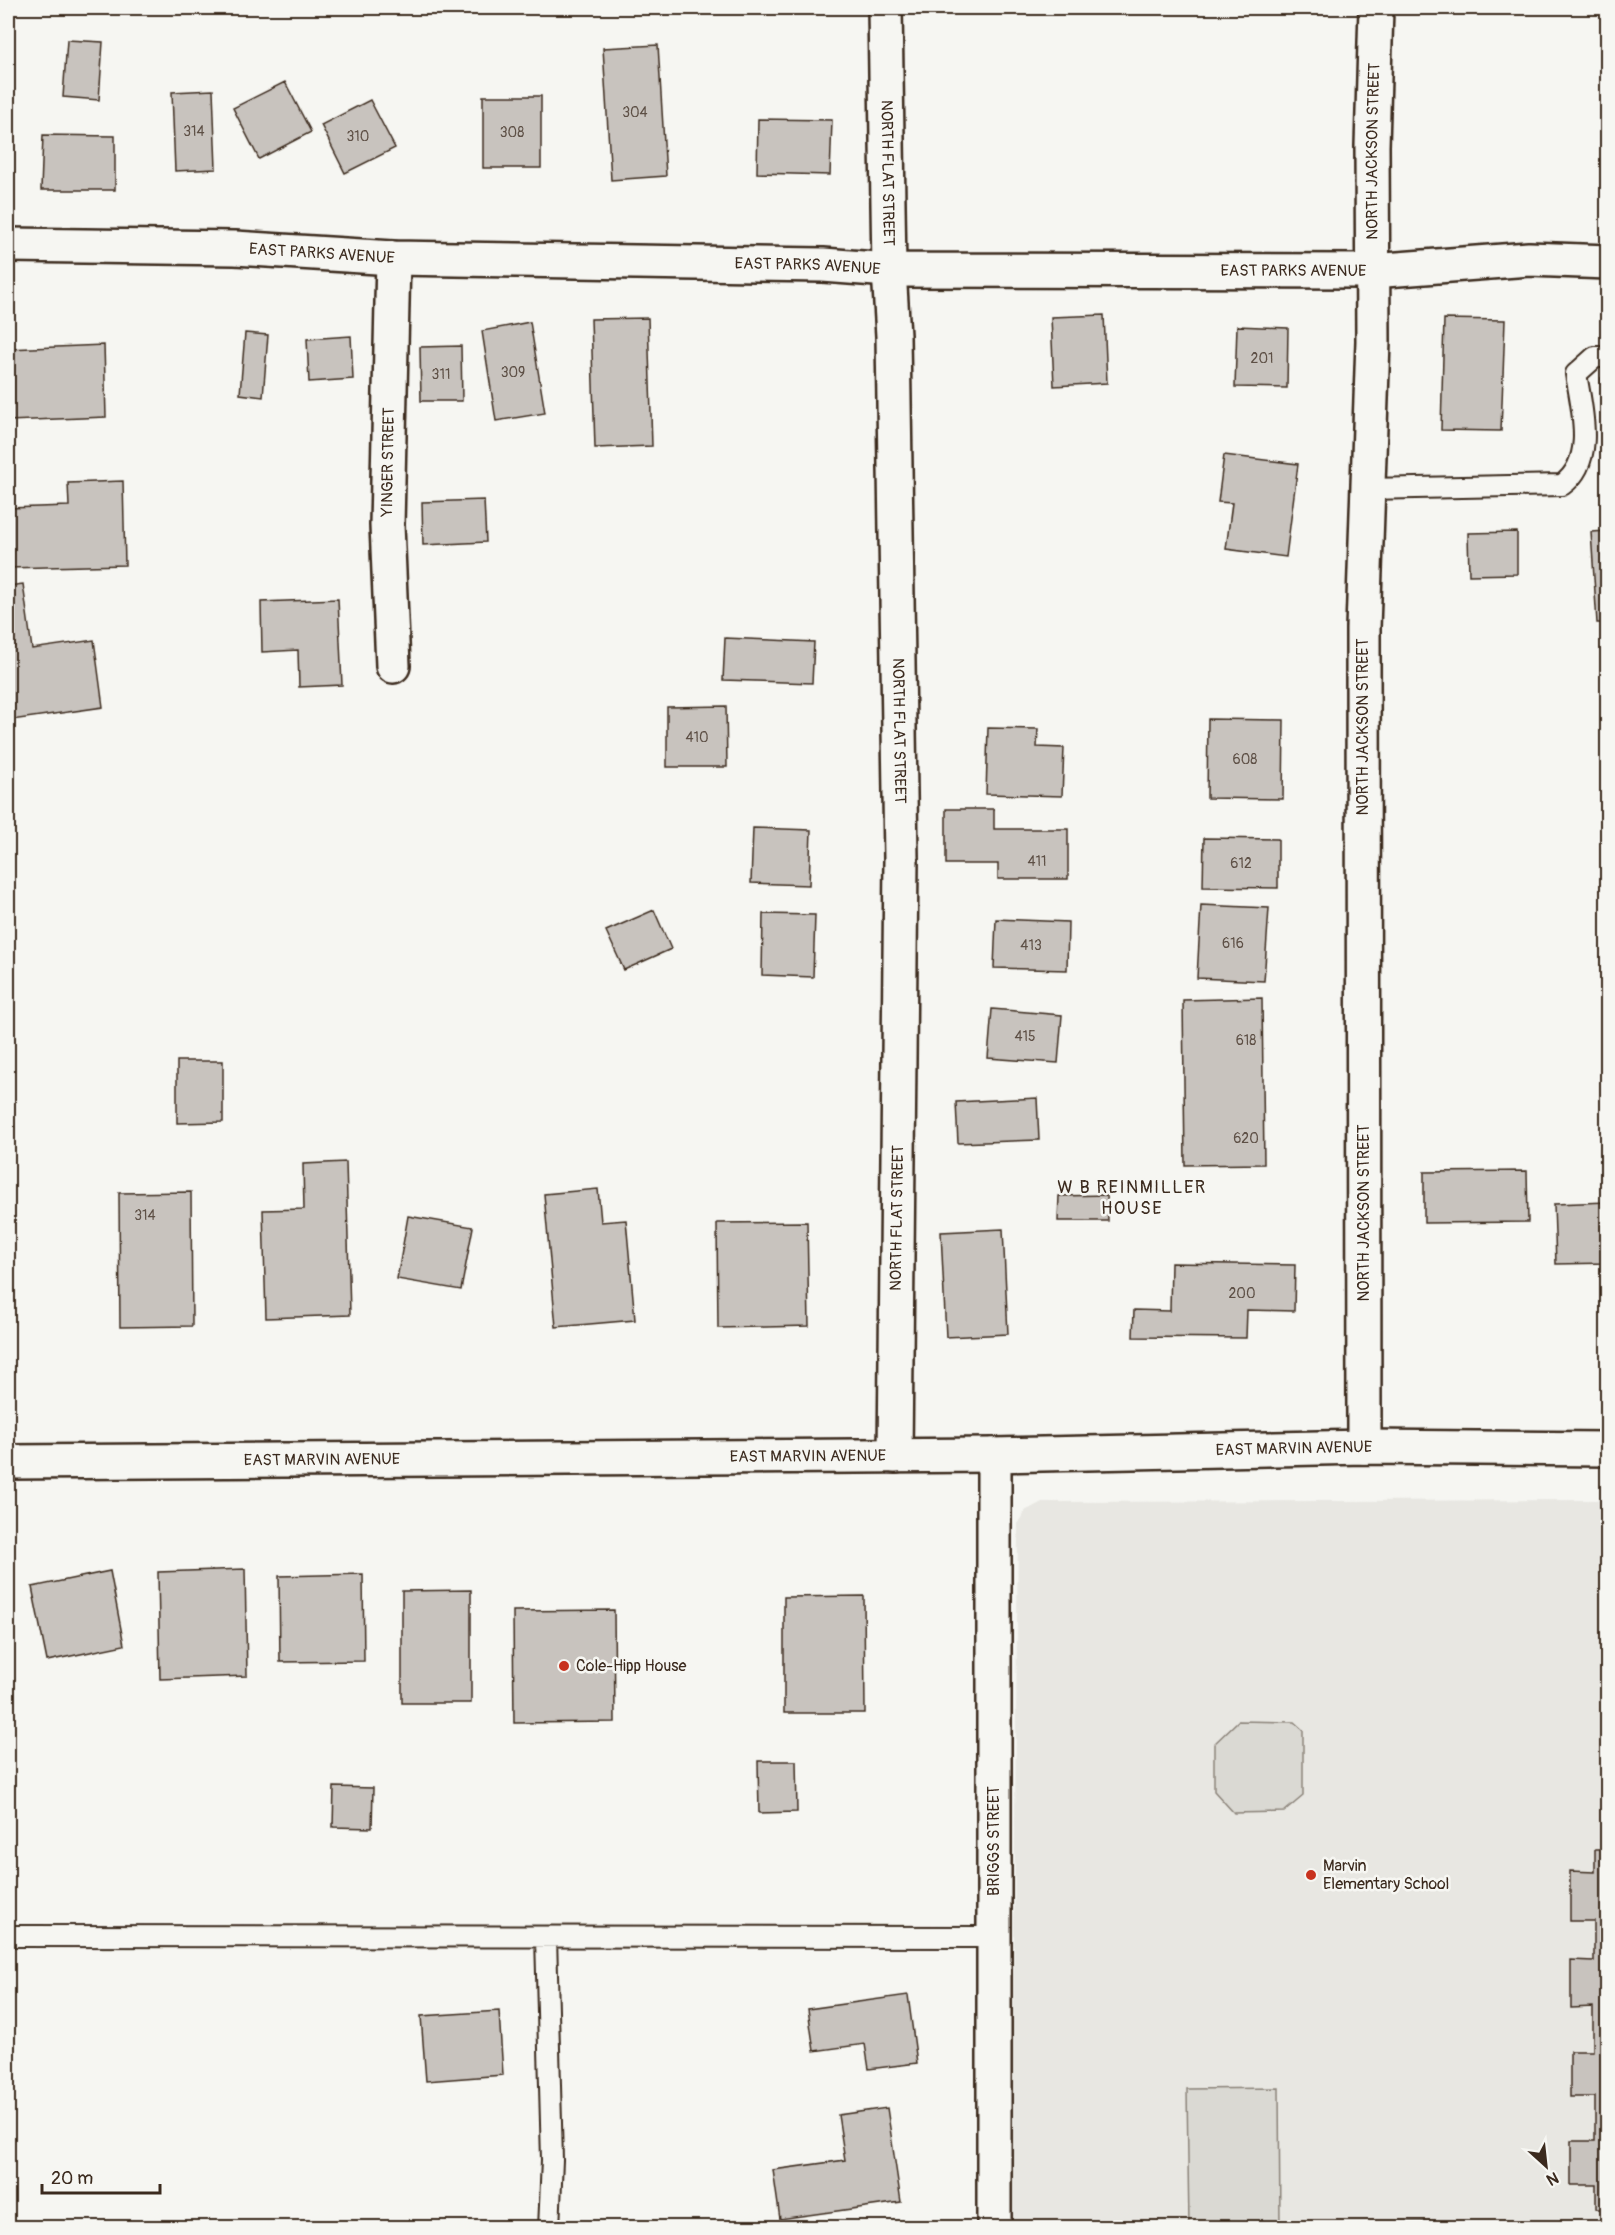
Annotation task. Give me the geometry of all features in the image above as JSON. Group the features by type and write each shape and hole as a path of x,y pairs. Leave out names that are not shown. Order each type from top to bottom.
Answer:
{"street":[{"name":"NORTH FLAT STREET","path":"885,8 889,270 893,336 901,859 895,1456"},
{"name":"NORTH JACKSON STREET","path":"1364,1447 1363,628 1373,341 1376,8"},
{"name":"EAST PARKS AVENUE","path":"8,245 235,248 393,258 811,265 889,270 1372,271 1529,259 1608,262"},
{"name":"YINGER STREET","path":"393,258 387,525 393,666"},
{"name":"EAST MARVIN AVENUE","path":"8,1462 994,1455 1364,1447 1608,1449"},
{"name":"BRIGGS STREET","path":"994,1455 994,2228"}],"lane":[{"path":"1368,489 1562,485 1572,478 1581,463 1584,422 1576,374 1595,357 1608,357"},
{"path":"8,1936 994,1937"},
{"path":"546,1937 552,2227"}],"shaded area":[{"name":"Marvin Elementary School","path":"1607,1500 1607,2227 1011,2228 1018,1523 1025,1511 1042,1502"},
{"path":"1238,1721 1294,1722 1303,1730 1303,1796 1284,1812 1234,1813 1214,1791 1214,1744"},
{"path":"1279,2088 1280,2227 1189,2227 1187,2089"},
{"path":"1432,2221 1440,2227 1373,2227 1373,2222"}],"building":[{"path":"67,40 103,42 99,100 63,97"},
{"path":"658,45 666,176 611,180 603,48"},
{"path":"285,82 311,132 259,159 233,108"},
{"path":"213,90 216,169 175,171 172,92"},
{"path":"483,96 541,96 541,168 483,168"},
{"path":"370,100 395,148 345,173 321,125"},
{"path":"758,119 832,120 830,175 757,173"},
{"path":"43,135 115,136 115,190 41,190"},
{"path":"1104,315 1107,383 1054,386 1051,317"},
{"path":"648,318 652,446 595,448 591,319"},
{"path":"1444,319 1505,320 1501,431 1441,430"},
{"path":"530,322 545,413 496,421 482,331"},
{"path":"1237,326 1288,328 1287,388 1235,387"},
{"path":"245,333 268,335 263,397 240,394"},
{"path":"351,336 353,379 309,382 307,339"},
{"path":"104,345 106,417 8,421 8,349"},
{"path":"461,346 462,401 421,401 420,347"},
{"path":"1608,377 1608,503 1601,378"},
{"path":"1224,455 1298,464 1286,557 1226,549 1232,503 1218,502"},
{"path":"123,481 125,565 8,568 8,508 69,506 68,483"},
{"path":"484,500 486,542 423,545 422,502"},
{"path":"1608,531 1608,623 1597,623 1591,532"},
{"path":"1517,532 1517,574 1469,575 1468,533"},
{"path":"23,584 32,649 94,640 103,707 12,720 8,693 8,586"},
{"path":"338,599 342,685 299,687 298,650 262,652 261,602"},
{"path":"725,638 814,642 812,683 723,680"},
{"path":"726,706 727,767 667,767 667,707"},
{"path":"1208,719 1284,720 1283,799 1207,798"},
{"path":"988,728 1038,729 1037,747 1064,748 1062,796 986,794"},
{"path":"946,809 994,809 994,829 1068,829 1068,879 998,879 998,864 946,864"},
{"path":"753,828 811,830 809,885 751,883"},
{"path":"1204,838 1278,839 1278,888 1203,887"},
{"path":"1201,905 1269,908 1264,981 1197,978"},
{"path":"654,910 671,949 624,970 606,931"},
{"path":"763,914 815,915 813,977 762,975"},
{"path":"996,919 1068,922 1067,970 994,968"},
{"path":"1262,998 1264,1164 1185,1165 1183,1000"},
{"path":"992,1009 1062,1015 1058,1063 988,1058"},
{"path":"177,1061 223,1061 223,1122 177,1123"},
{"path":"1037,1098 1039,1140 958,1143 956,1102"},
{"path":"346,1162 350,1315 266,1318 263,1210 304,1209 303,1164"},
{"path":"1527,1171 1528,1222 1424,1223 1424,1172"},
{"path":"598,1189 601,1222 626,1220 635,1320 556,1327 544,1194"},
{"path":"191,1192 192,1326 120,1327 119,1193"},
{"path":"1107,1195 1108,1221 1058,1221 1059,1196"},
{"path":"1608,1202 1608,1263 1556,1264 1554,1204"},
{"path":"408,1216 473,1227 461,1290 397,1279"},
{"path":"807,1222 809,1326 718,1328 717,1223"},
{"path":"1003,1229 1008,1334 946,1337 941,1232"},
{"path":"1171,1263 1295,1265 1294,1311 1247,1310 1246,1338 1133,1337 1134,1310 1170,1311"},
{"path":"245,1569 247,1676 160,1679 158,1572"},
{"path":"110,1571 124,1645 47,1661 32,1587"},
{"path":"363,1574 364,1661 280,1662 279,1576"},
{"path":"471,1590 471,1703 402,1703 402,1591"},
{"path":"864,1596 865,1713 784,1713 784,1597"},
{"name":"Cole-Hipp House","path":"614,1610 615,1722 514,1723 513,1611"},
{"path":"758,1761 796,1761 797,1812 759,1813"},
{"path":"334,1787 373,1788 372,1828 333,1827"},
{"path":"1595,1849 1608,1849 1608,2209 1596,2209 1596,2185 1571,2185 1571,2141 1595,2141 1595,2097 1570,2097 1570,2051 1593,2051 1593,2007 1571,2008 1571,1960 1594,1961 1594,1921 1570,1921 1570,1871 1595,1872"},
{"path":"908,1995 917,2063 869,2069 865,2044 814,2051 808,2009"},
{"path":"499,2011 503,2075 426,2081 421,2016"},
{"path":"887,2108 901,2202 780,2219 773,2170 845,2160 838,2115"}],"place":[{"name":"Cole-Hipp House","path":"564,1666"},
{"name":"Marvin Elementary School","path":"1311,1875"}],"district":[{"name":"W B REINMILLER HOUSE","path":"1132,1197"}]}
